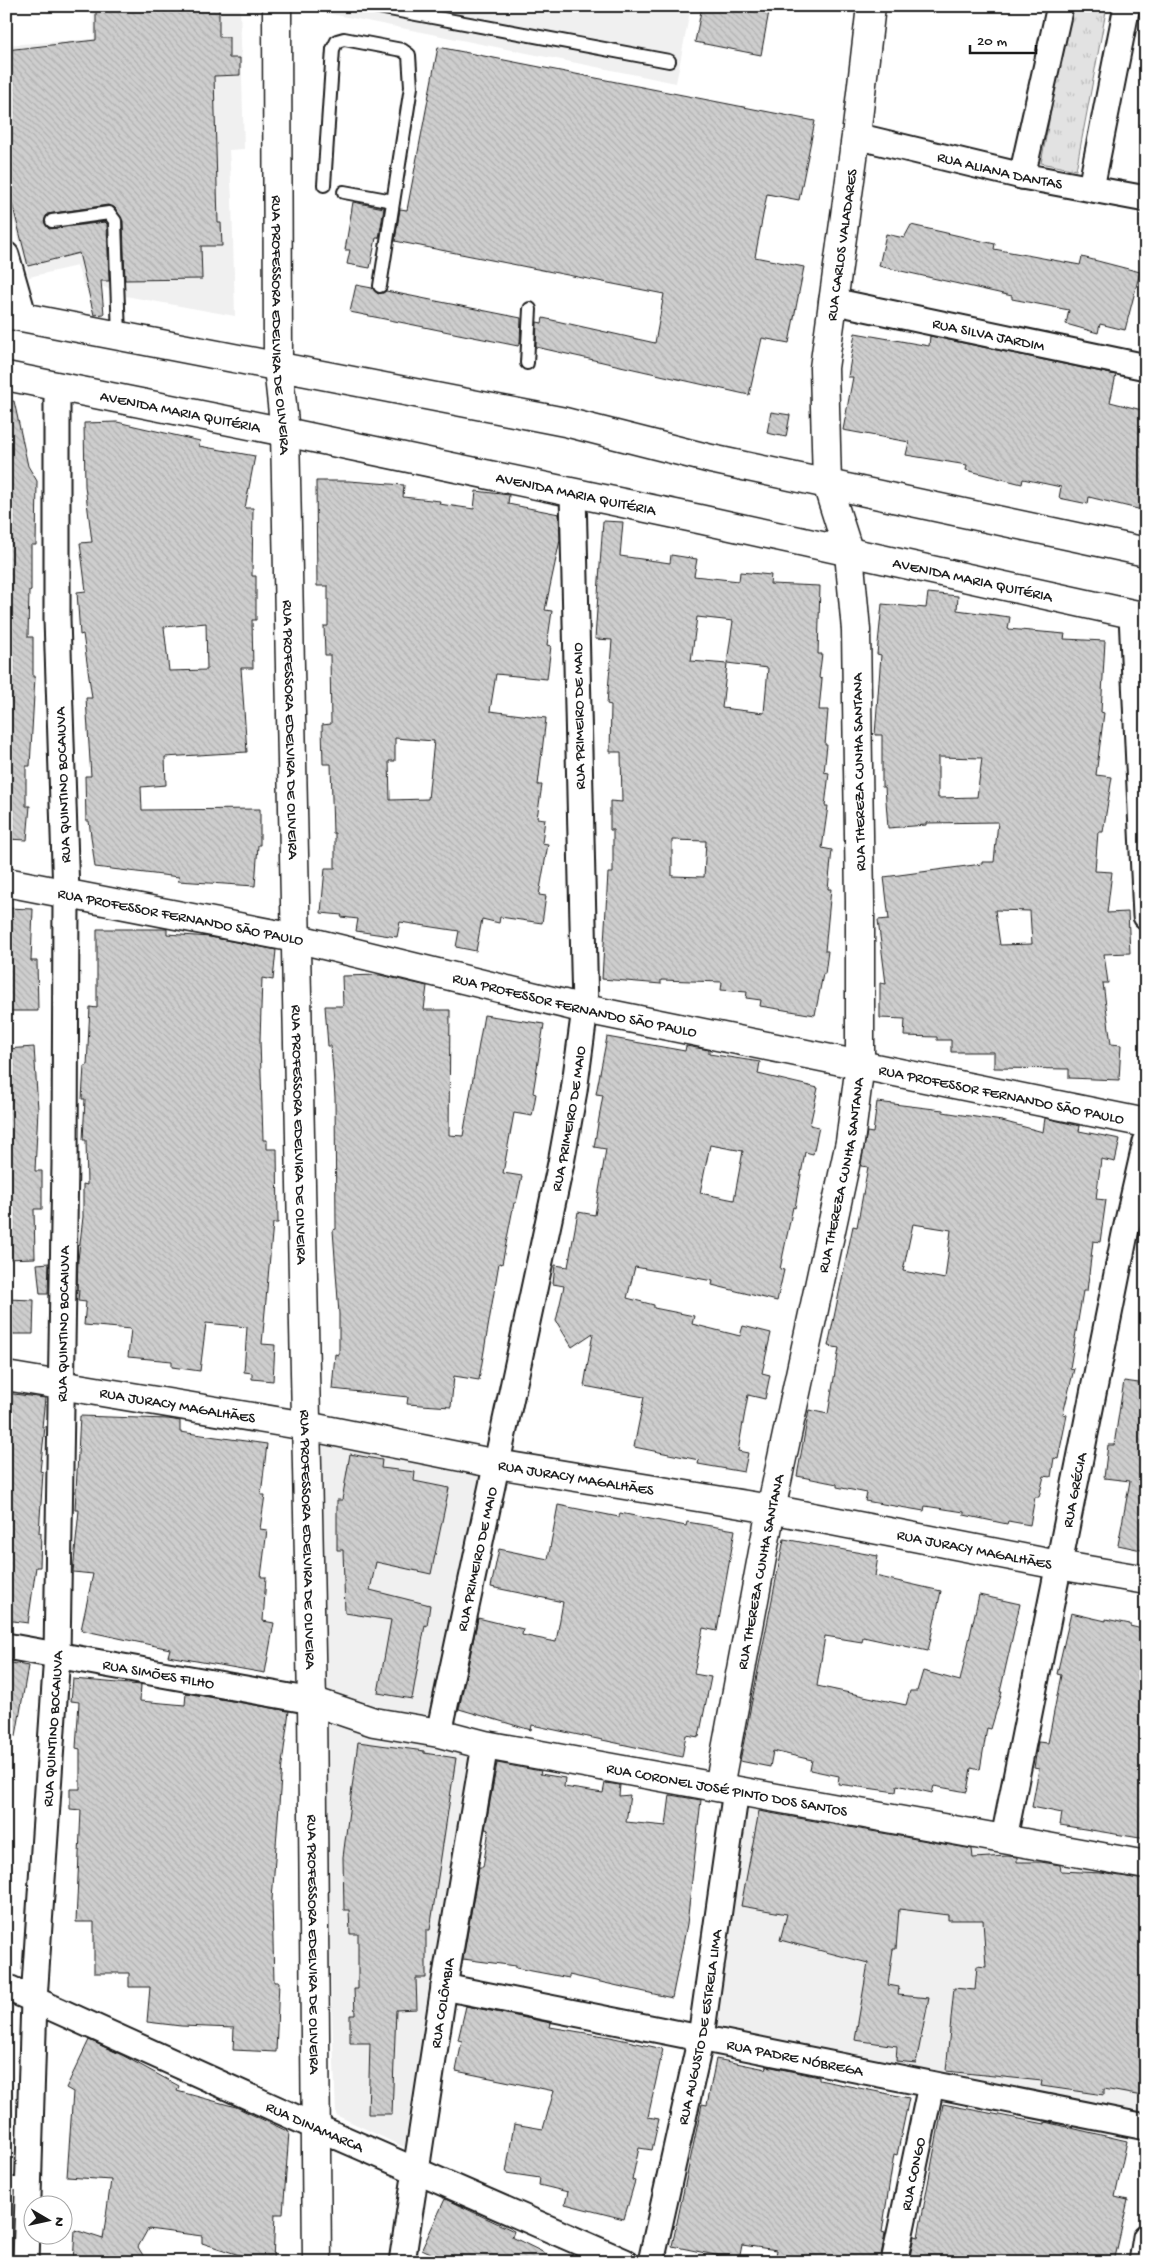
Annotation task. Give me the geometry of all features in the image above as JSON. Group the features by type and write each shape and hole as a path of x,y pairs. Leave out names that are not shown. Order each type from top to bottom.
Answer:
{"street":[{"name":"RUA PROFESSORA EDELVIRA DE OLIVEIRA","path":"277,6 278,367 285,432 312,1701 317,2262"},
{"name":"RUA CARLOS VALADARES","path":"849,553 827,484 824,368 856,136 871,6"},
{"path":"1022,176 1060,6"},
{"path":"1091,188 1127,6"},
{"name":"RUA ALIANA DANTAS","path":"856,136 1022,176 1146,199"},
{"path":"6,255 15,316 564,422 711,459 1146,552"},
{"name":"RUA SILVA JARDIM","path":"832,301 1146,367"},
{"name":"AVENIDA MARIA QUITÉRIA","path":"6,376 285,432 573,493 1139,616"},
{"name":"RUA QUINTINO BOCAIUVA","path":"26,2262 17,2184 34,2000 57,1654 65,1163 66,894 57,619 57,386"},
{"name":"RUA PRIMEIRO DE MAIO","path":"438,1733 560,1163 574,1091 585,1008 573,493"},
{"name":"RUA THEREZA CUNHA SANTANA","path":"727,1788 771,1509 838,1205 850,1142 860,1064 856,630 849,553"},
{"path":"1139,616 1146,916"},
{"name":"RUA PROFESSOR FERNANDO SÃO PAULO","path":"6,882 295,938 585,1008 1146,1123"},
{"name":"RUA GRÉCIA","path":"1004,1838 1058,1566 1135,1236 1146,1142"},
{"name":"RUA JURACY MAGALHÃES","path":"6,1376 306,1426 497,1464 771,1509 1058,1566 1146,1580"},
{"name":"RUA SIMÕES FILHO","path":"6,1646 312,1701"},
{"name":"RUA CORONEL JOSÉ PINTO DOS SANTOS","path":"312,1701 374,1722 438,1733 485,1745 1004,1838 1146,1866"},
{"name":"RUA COLÔMBIA","path":"402,2262 444,1987 485,1745"},
{"name":"RUA AUGUSTO DE ESTRELA LIMA","path":"651,2262 701,2038 727,1788"},
{"name":"RUA PADRE NÓBREGA","path":"444,1987 1146,2128"},
{"name":"RUA DINAMARCA","path":"6,1988 316,2127 625,2262"},
{"name":"RUA CONGO","path":"894,2262 931,2085"},
{"path":"1142,2262 1146,2237"}],"lane":[{"path":"374,6 669,60"},
{"path":"324,185 332,49 338,41 344,39 396,48 409,55 412,87 380,286"},
{"path":"344,192 393,201"},
{"path":"52,221 108,212 115,222 120,336"},
{"path":"527,363 530,308"}],"shaded area":[{"path":"93,6 240,6 244,149 229,150 235,316 120,295 104,287 84,286 77,266 29,277 10,206 6,206 6,45 94,39"},
{"path":"292,6 691,6 676,83"},
{"path":"315,1440 489,1470 432,1721 324,1699"},
{"path":"321,1718 477,1750 412,2151 336,2115"},
{"path":"743,1798 1146,1871 1146,2120 710,2029"}],"green space":[{"path":"1071,6 1107,6 1076,170 1041,163"}],"building":[{"path":"702,6 770,6 761,55 695,42"},
{"path":"219,7 219,37 229,37 229,58 240,58 240,75 214,76 218,223 221,223 222,246 201,246 202,279 125,280 123,221 115,208 108,205 47,214 44,222 49,229 105,222 107,224 109,281 101,281 104,314 94,315 79,253 28,266 12,203 6,205 6,50 96,40 96,9"},
{"path":"438,47 815,121 799,200 767,194 755,257 804,267 789,343 762,338 749,395 536,347 537,322 542,323 543,318 655,343 664,294 395,241 400,209 407,210"},
{"path":"353,202 384,208 379,238 376,238 370,268 347,264 350,250 345,250"},
{"path":"911,225 995,244 994,249 1080,265 1082,257 1140,272 1125,330 1100,324 1098,333 1066,324 1069,310 1012,299 1012,296 879,266 886,234 904,238"},
{"path":"356,285 372,288 378,294 386,291 521,318 520,343 518,346 350,312"},
{"path":"855,333 929,346 930,336 1116,375 1110,402 1146,411 1146,511 1089,497 1088,504 1059,498 1061,487 1023,479 1022,484 966,470 967,465 906,455 909,442 843,430 853,377 848,377"},
{"path":"14,401 28,466 37,481 36,545 31,545 31,591 29,591 28,637 33,637 33,677 35,677 30,766 26,766 26,806 30,806 27,840 6,839 6,402"},
{"path":"771,412 790,415 786,437 767,433"},
{"path":"117,422 200,441 199,446 255,456 245,508 253,508 252,576 256,576 256,620 252,620 253,668 241,668 247,752 165,757 166,785 141,787 142,810 260,809 260,845 258,845 255,886 178,881 179,877 95,867 89,821 86,821 85,776 91,776 86,698 92,698 83,634 80,635 77,592 86,591 80,543 92,542 85,486 84,423","holes":["206,623 207,670 169,671 164,627"]},
{"path":"316,481 404,485 403,497 440,501 439,504 474,509 476,491 509,495 508,504 559,514 560,540 545,610 552,611 547,645 551,646 547,679 496,674 490,711 546,718 538,785 542,785 537,818 545,819 542,843 548,844 539,895 546,896 542,923 500,917 499,923 482,919 476,951 456,947 459,931 400,922 397,937 356,931 358,919 321,913 325,868 335,868 335,833 333,833 331,764 323,764 322,725 331,724 330,655 325,655 324,626 328,626 328,586 317,586","holes":["395,738 434,741 428,799 390,800 389,761 395,761"]},
{"path":"603,521 623,522 620,556 670,563 671,555 697,559 694,576 739,581 740,572 771,575 770,584 820,586 818,654 822,654 819,678 822,679 819,710 828,710 824,772 829,773 825,806 828,806 822,848 832,850 828,889 831,889 825,951 828,951 825,974 823,974 815,1015 760,1006 761,1000 746,998 747,992 721,990 722,982 661,980 661,984 602,979 608,873 613,873 613,830 610,830 610,801 622,802 621,752 610,752 611,705 607,704 612,640 595,639","holes":["697,617 733,621 727,663 768,668 764,713 722,708 727,664 691,661","672,840 706,841 704,877 672,876"]},
{"path":"928,593 958,596 957,610 1010,617 1008,629 1065,634 1064,639 1105,641 1101,712 1104,713 1096,775 1112,777 1103,832 1098,832 1095,871 1112,872 1107,913 1128,912 1130,953 1104,954 1108,983 1103,983 1111,1044 1121,1045 1119,1080 1069,1078 1069,1069 994,1068 994,1052 951,1052 951,1040 937,1040 937,1037 904,1036 905,1019 880,1018 880,983 886,984 878,920 889,919 884,877 982,864 982,862 994,862 998,822 926,823 926,825 888,828 885,787 882,787 882,735 875,735 881,655 877,654 882,604 926,608","holes":["938,757 982,758 977,797 938,798","995,910 1030,911 1032,944 1000,945"]},
{"path":"6,908 33,909 31,961 37,961 38,1011 6,1011"},
{"path":"97,929 167,929 167,934 210,937 276,950 273,980 262,978 260,1040 263,1140 267,1140 267,1149 277,1149 278,1223 273,1223 262,1344 275,1345 273,1381 252,1379 252,1373 244,1372 247,1327 206,1323 200,1371 172,1367 172,1361 128,1357 131,1329 84,1325 86,1302 78,1301 79,1290 77,1290 83,1217 83,1184 87,1185 86,1140 83,1140 85,1099 82,1099 84,1066 87,1066 90,1007 97,1008"},
{"path":"380,975 427,986 424,1010 450,1010 449,1135 463,1136 484,1015 544,1024 533,1093 536,1094 532,1116 514,1113 503,1173 522,1176 516,1203 514,1203 502,1264 499,1263 479,1380 454,1376 451,1407 407,1404 408,1397 332,1389 335,1354 339,1355 339,1314 333,1230 336,1229 335,1097 331,1046 328,1046 325,1006 343,1006 342,976"},
{"path":"607,1037 685,1051 686,1046 709,1050 709,1054 760,1062 758,1074 818,1088 810,1125 819,1127 813,1154 805,1152 795,1208 793,1207 780,1269 784,1270 777,1301 712,1285 713,1281 635,1267 627,1298 654,1305 654,1308 694,1316 692,1324 740,1336 743,1326 771,1333 762,1373 770,1375 765,1399 748,1395 738,1451 748,1453 744,1472 698,1464 699,1460 634,1447 644,1397 584,1386 593,1333 572,1347 556,1321 564,1286 553,1284 555,1265 568,1267 578,1212 595,1215 606,1149 594,1147 603,1095 596,1094","holes":["710,1145 743,1151 734,1200 700,1193"]},
{"path":"34,1047 38,1109 35,1171 42,1171 42,1209 34,1209 35,1258 6,1259 6,1049"},
{"path":"877,1102 943,1110 943,1112 1002,1121 1043,1132 1045,1118 1080,1126 1079,1131 1120,1139 1115,1162 1101,1159 1096,1199 1106,1200 1100,1242 1093,1241 1087,1291 1083,1291 1070,1368 1074,1369 1063,1414 1067,1415 1058,1459 1054,1458 1051,1477 1044,1476 1039,1497 1035,1497 1030,1525 1008,1521 1007,1524 964,1515 964,1512 925,1506 924,1511 865,1501 867,1493 837,1487 837,1484 797,1476 809,1410 828,1414 839,1348 828,1346 853,1226 857,1227 868,1167 861,1166 867,1132 873,1133","holes":["913,1224 951,1230 945,1279 903,1271"]},
{"path":"49,1263 48,1294 40,1294 37,1264"},
{"path":"6,1299 34,1300 33,1334 6,1334"},
{"path":"1124,1381 1146,1384 1146,1551 1118,1545 1130,1481 1104,1478 1108,1445 1114,1445"},
{"path":"6,1393 45,1398 42,1427 45,1427 40,1471 43,1472 39,1533 41,1533 40,1567 36,1567 28,1623 6,1620"},
{"path":"80,1416 168,1419 180,1421 180,1432 267,1444 261,1495 265,1495 260,1529 267,1530 261,1577 266,1577 263,1621 274,1623 265,1673 168,1656 170,1649 81,1630 93,1574 73,1572 79,1510 75,1510"},
{"path":"350,1454 382,1460 381,1468 415,1472 414,1481 449,1488 431,1574 376,1562 370,1590 430,1605 412,1699 378,1693 391,1620 345,1613 343,1550 337,1550 337,1500 342,1500"},
{"path":"558,1505 619,1517 620,1513 686,1526 687,1522 735,1530 717,1631 703,1628 694,1674 711,1677 699,1737 686,1735 682,1757 532,1725 531,1730 459,1709 478,1618 523,1629 522,1635 556,1642 563,1602 491,1587 499,1549 548,1559"},
{"path":"784,1539 878,1556 875,1576 941,1591 928,1651 863,1637 862,1642 825,1636 817,1686 906,1705 910,1691 917,1691 923,1671 960,1681 979,1595 1020,1604 1000,1692 1002,1692 991,1729 987,1728 980,1770 971,1768 967,1792 934,1786 932,1793 897,1785 896,1792 838,1784 839,1776 810,1770 812,1760 773,1751 770,1767 740,1761"},
{"path":"1071,1613 1130,1624 1130,1626 1146,1630 1146,1839 1060,1825 1062,1813 1032,1807 1039,1769 1034,1768 1038,1742 1048,1743 1061,1675 1057,1674"},
{"path":"6,1662 28,1666 16,1736 6,1735"},
{"path":"73,1679 141,1685 140,1701 185,1705 186,1693 289,1711 282,1764 272,1900 274,1982 279,1982 276,2052 233,2050 234,2028 181,2026 147,2022 150,1987 129,1987 129,1973 94,1973 94,1922 76,1922 81,1810 70,1809 70,1789 80,1789 80,1749 76,1748 79,1702 71,1701"},
{"path":"358,1742 424,1751 424,1753 456,1758 430,1930 426,1930 426,1978 416,1978 417,2009 396,2010 392,2114 368,2114 370,2043 350,2043 350,2015 355,2015 354,1989 358,1989 358,1934 350,1934 349,1910 344,1910 343,1857"},
{"path":"497,1763 541,1771 540,1774 565,1778 564,1787 603,1793 605,1783 620,1785 619,1796 630,1795 626,1822 666,1826 670,1795 701,1800 687,1924 672,1998 569,1975 569,1978 516,1968 516,1966 463,1959 479,1867 483,1867 489,1830 485,1829"},
{"path":"759,1811 972,1849 973,1858 1017,1857 1017,1862 1041,1862 1060,1865 1061,1871 1101,1873 1146,1880 1146,2077 1142,2096 1104,2089 1104,2095 1041,2086 1042,2081 946,2071 954,1988 975,1990 977,1966 986,1967 983,1920 948,1920 948,1915 899,1909 896,1949 893,1949 888,1985 899,1987 898,1995 929,1998 916,2063 896,2061 897,2046 855,2040 868,1963 780,1940 787,1914 741,1906"},
{"path":"466,2006 551,2023 550,2027 610,2037 663,2049 648,2117 659,2119 652,2150 639,2148 632,2180 635,2181 624,2219 565,2204 568,2192 539,2185 540,2178 506,2173 514,2124 543,2129 554,2091 456,2071 462,2041 458,2040"},
{"path":"89,2040 122,2055 179,2086 177,2091 236,2107 289,2132 283,2214 275,2214 273,2262 261,2262 202,2243 202,2236 148,2229 138,2247 147,2262 73,2262 75,2230 103,2239 111,2180 67,2177 73,2092 66,2088"},
{"path":"716,2059 766,2069 767,2066 819,2077 819,2080 909,2098 897,2155 894,2154 882,2232 885,2233 880,2262 775,2262 777,2250 742,2245 739,2260 672,2246 702,2104 707,2105"},
{"path":"943,2104 1045,2124 1045,2122 1127,2141 1115,2197 1128,2200 1114,2262 909,2262 914,2236 918,2237"},
{"path":"445,2199 514,2231 512,2237 563,2262 449,2262 422,2249"}]}
